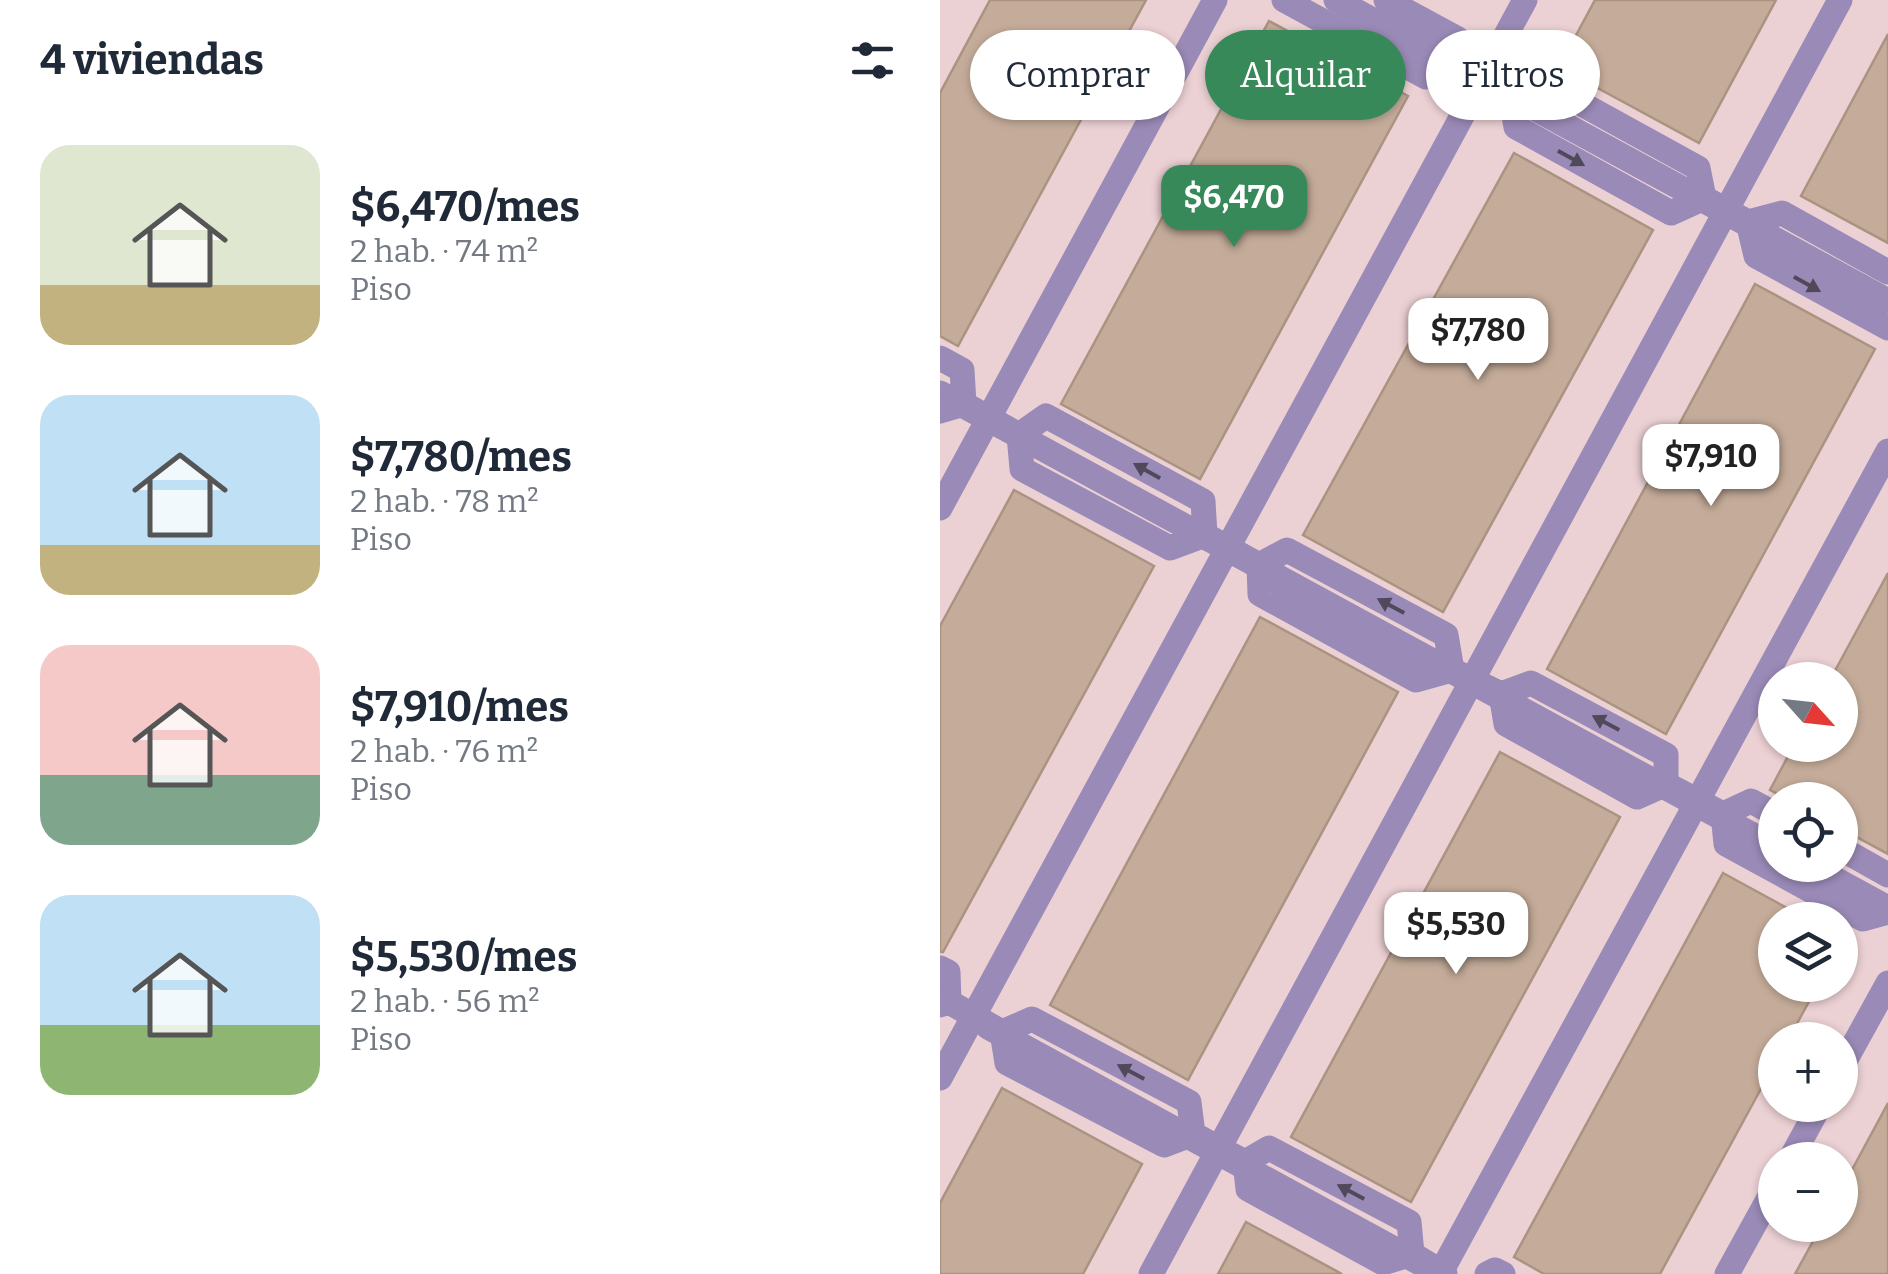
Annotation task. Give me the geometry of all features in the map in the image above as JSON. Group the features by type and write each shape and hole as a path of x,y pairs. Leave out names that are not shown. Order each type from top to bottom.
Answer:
{"street":[{"path":"940,508 1215,0"},
{"path":"1284,0 1426,77"},
{"path":"1336,0 1426,49"},
{"path":"1386,0 1443,30"},
{"path":"1510,30 1526,0"},
{"path":"1150,1274 1462,676 1737,217 1840,0"},
{"path":"1600,113 1698,168 1704,198 1737,217 1782,214 1888,272"},
{"path":"940,1078 1460,120"},
{"path":"1515,120 1516,127 1672,214 1704,198"},
{"path":"1556,120 1888,301"},
{"path":"1737,217 1756,256 1888,328"},
{"path":"940,358 962,370 948,403"},
{"path":"948,403 989,420 1758,838"},
{"path":"948,403 1019,435"},
{"path":"1019,435 1046,416 1202,501 1204,535"},
{"path":"1019,435 1022,469 1170,548 1204,535 1259,564"},
{"path":"1442,1274 1888,451"},
{"path":"1259,564 1287,550 1430,626 1446,635 1462,676"},
{"path":"1259,564 1260,594 1416,680 1462,676 1501,694 1531,682 1666,755 1666,784"},
{"path":"1501,694 1506,724 1636,797 1666,784"},
{"path":"1666,784 1723,814"},
{"path":"1723,814 1750,801 1758,805"},
{"path":"1723,814 1726,844 1863,919 1888,910"},
{"path":"1858,858 1888,875"},
{"path":"1839,882 1888,910"},
{"path":"940,968 948,972 943,1002"},
{"path":"1858,1037 1888,983"},
{"path":"943,1002 1442,1274"},
{"path":"943,1002 1002,1032"},
{"path":"1002,1032 1032,1019 1189,1102 1194,1134"},
{"path":"1002,1032 1006,1063 1164,1145 1194,1134 1245,1162"},
{"path":"1245,1162 1269,1148 1410,1222 1412,1254"},
{"path":"1245,1162 1248,1190 1383,1263 1412,1254"},
{"path":"1727,1274 1758,1218"},
{"path":"1412,1254 1442,1274"},
{"path":"1486,1274 1495,1270 1502,1274"}],"shaded area":[{"path":"940,0 1888,0 1888,1274 940,1274"}],"building":[{"path":"990,0 1146,0 1130,30 974,30"},
{"path":"1595,0 1776,0 1699,143 1600,89 1600,30 1579,30"},
{"path":"1269,21 1286,30 1264,30"},
{"path":"1888,34 1888,243 1801,196"},
{"path":"970,37 970,120 1081,120 958,346 940,336 940,93"},
{"path":"1215,120 1395,120 1200,479 1061,404"},
{"path":"1514,153 1653,230 1443,612 1303,535"},
{"path":"1755,284 1875,349 1666,734 1547,669"},
{"path":"1014,490 1154,566 940,952 940,626"},
{"path":"1888,573 1888,854 1858,838 1858,782 1774,782 1785,762 1858,762 1858,662 1840,662"},
{"path":"1260,617 1398,692 1188,1080 1050,1005"},
{"path":"1500,752 1620,817 1411,1202 1291,1137"},
{"path":"1723,873 1776,902 1758,902 1758,1002 1809,1002 1798,1022 1758,1022 1758,1094 1660,1274 1544,1274 1514,1257"},
{"path":"1002,1088 1142,1164 1083,1274 940,1274 940,1203"},
{"path":"1888,1103 1888,1274 1795,1274 1813,1242 1858,1242 1858,1159"},
{"path":"1246,1222 1342,1274 1218,1274"}]}
